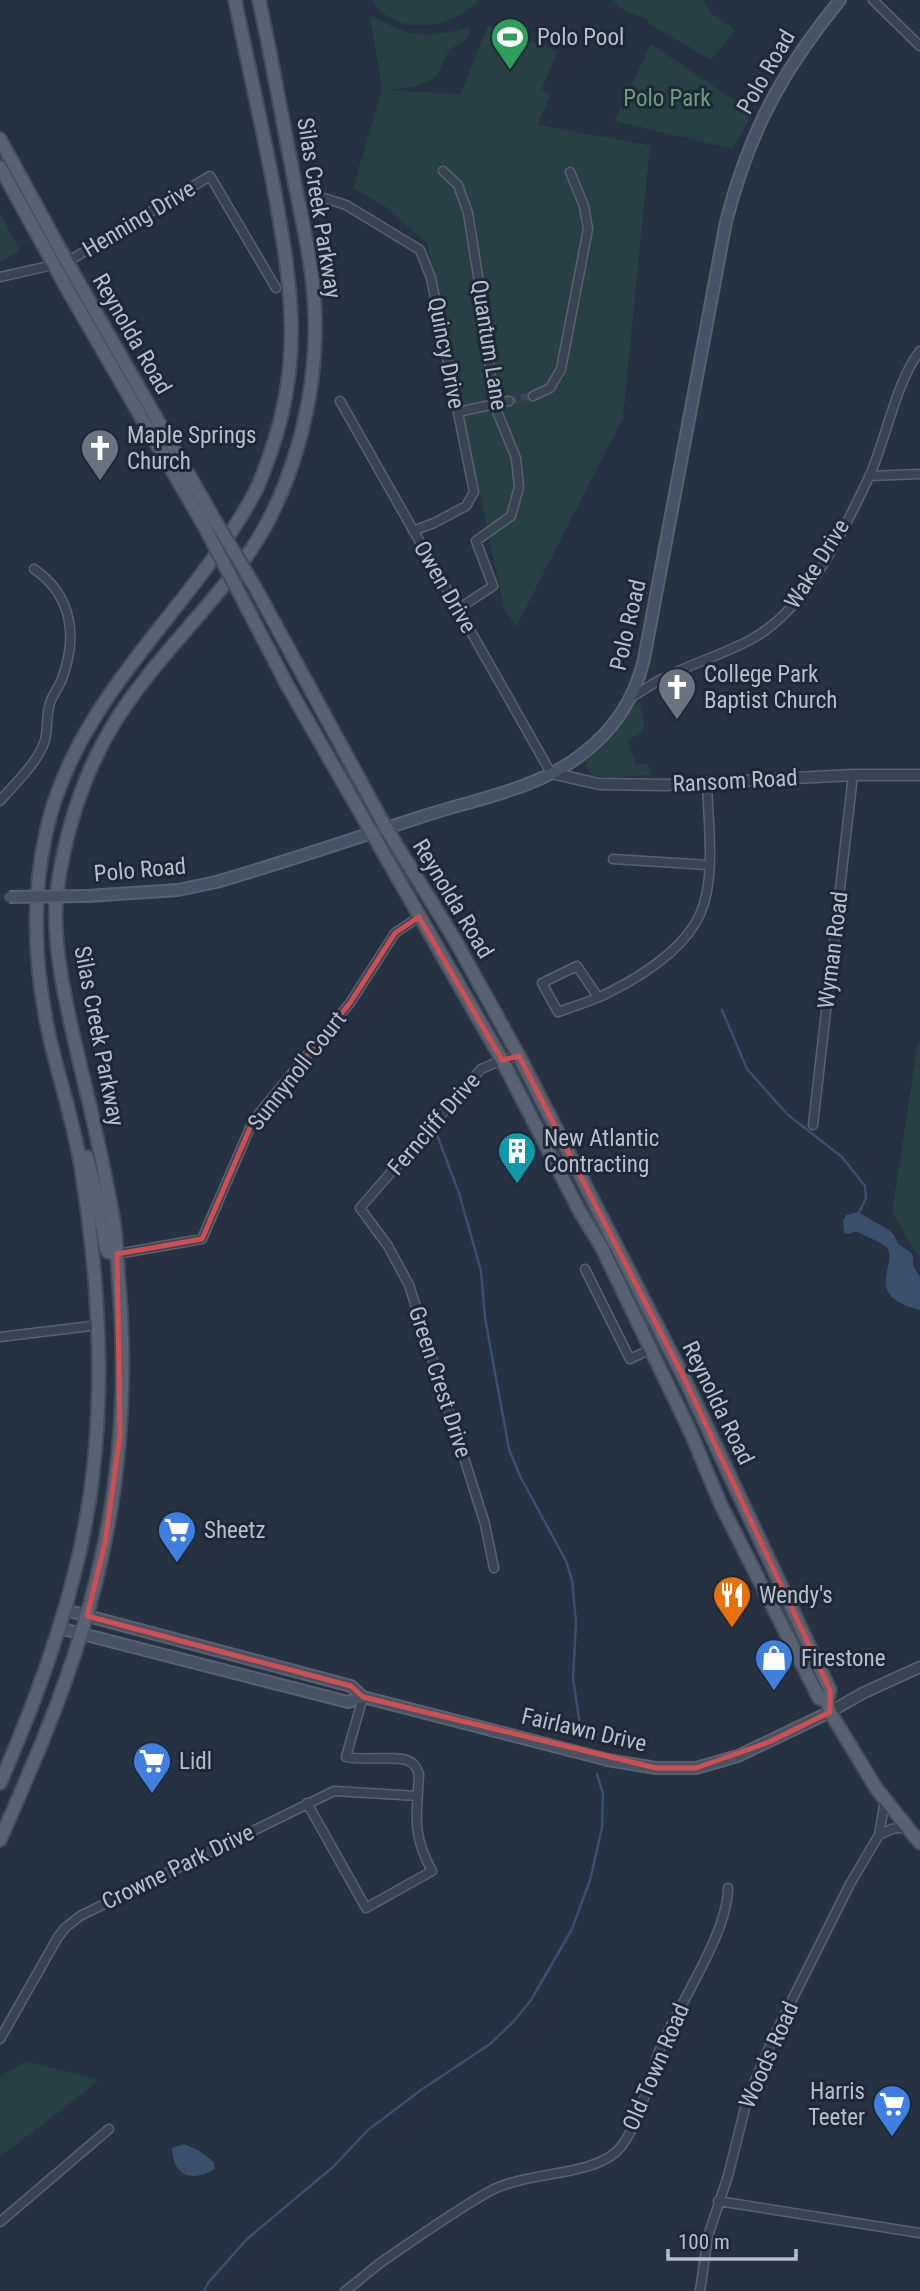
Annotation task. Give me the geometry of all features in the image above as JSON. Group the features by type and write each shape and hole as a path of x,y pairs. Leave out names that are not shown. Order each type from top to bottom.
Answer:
{"main road":[{"name":"Silas Creek Parkway","path":"0,1783 36,1696 75,1575 89,1506 100,1384 99,1325 92,1244 82,1174 49,1036 38,968 38,894 46,832 67,767 98,709 137,654 222,547 258,487 278,430 288,389 292,301 286,254 266,145 234,0"},
{"name":"Silas Creek Parkway","path":"0,1840 33,1764 87,1616 105,1544 120,1435 123,1352 114,1222 68,1012 59,953 57,895 67,837 85,781 113,726 148,677 250,551 274,506 293,461 306,413 314,349 315,315 310,264 259,0"},
{"name":"Polo Road","path":"5,897 87,896 178,890 216,882 513,788 551,773 582,755 614,724 630,698 642,668 726,222 736,183 776,90 797,56 840,0"},
{"name":"Reynolda Road","path":"0,139 61,264"},
{"name":"Reynolda Road","path":"0,167 61,264 208,521 255,587 386,828 455,940 519,1056 685,1380 830,1690 828,1707"},
{"name":"Reynolda Road","path":"208,521 243,600 286,682 502,1059 579,1210 602,1248 690,1431 720,1503 819,1698 828,1707 885,1800 920,1843"},
{"path":"68,1112 78,1128 85,1151 106,1248 108,1252 117,1254"},
{"name":"Fairlawn Drive","path":"65,1610 351,1686 363,1697 608,1760 656,1768 696,1768 738,1756 828,1707"},
{"name":"Fairlawn Drive","path":"59,1628 348,1702 363,1697"}],"street":[{"path":"873,0 920,46"},
{"name":"Quantum Lane","path":"443,171 458,185 468,213 484,314 494,404 516,458 519,487 511,516 476,541 493,586 458,609"},
{"path":"533,396 550,388 561,369 588,229 584,206 569,172"},
{"name":"Henning Drive","path":"61,264 211,176 276,288"},
{"name":"Quincy Drive","path":"324,198 346,205 420,250 431,278 474,492 466,506 413,531"},
{"path":"0,277 61,264"},
{"name":"Wake Drive","path":"630,698 662,678 752,640 781,620 803,594 841,532 869,476 906,377 920,351"},
{"name":"Owen Drive","path":"340,401 551,773"},
{"path":"458,412 509,401"},
{"path":"869,476 920,474"},
{"path":"0,801 41,749 50,701 62,679 69,649 68,613 63,597 47,578 34,569"},
{"name":"Ransom Road","path":"551,773 598,784 920,775"},
{"name":"Wyman Road","path":"813,1125 853,775"},
{"path":"598,997 577,966 542,983 558,1012 598,997 646,969 673,949 691,931 701,911 706,890 707,783"},
{"path":"613,859 708,865"},
{"name":"Sunnynoll Court","path":"117,1254 202,1239 253,1121 350,1003 396,933 419,917"},
{"name":"Ferncliff Drive","path":"360,1208 481,1069 502,1059 519,1056"},
{"name":"Green Crest Drive","path":"360,1208 388,1246 409,1285 485,1524 494,1568"},
{"path":"585,1269 631,1359 649,1350"},
{"path":"0,1337 99,1325"},
{"path":"828,1707 920,1667"},
{"path":"307,1803 366,1908 432,1871 418,1842 419,1774 416,1767 403,1759 366,1761 346,1757 363,1697"},
{"name":"Crowne Park Drive","path":"0,2039 58,1937 73,1920 324,1794 342,1790 418,1796"},
{"name":"Woods Road","path":"700,2291 708,2236 728,2176 747,2100 850,1884 879,1835 885,1800"},
{"path":"879,1835 906,1827"},
{"name":"Old Town Road","path":"345,2291 382,2262 490,2191 515,2180 584,2168 616,2152 633,2126 660,2050 720,1925 728,1902 728,1888"},
{"path":"0,2222 109,2129"},
{"path":"718,2201 920,2233"}],"highlighted area":[{"path":"419,917 502,1060 519,1056 685,1380 830,1690 830,1712 769,1742 696,1768 656,1768 363,1697 351,1686 87,1616 105,1543 120,1435 117,1254 202,1239 253,1121 350,1003 395,933"}],"green space":[{"path":"372,0 479,0 454,18 424,26 395,20 382,12"},
{"path":"613,0 702,0 712,14 736,30 711,60 649,24 648,20 619,8"},
{"path":"370,15 397,28 418,34 429,35 470,27 468,38 449,50 439,72 430,81 387,90 461,94 488,25 558,52 541,90 551,94 537,125 650,145 623,418 516,627 504,608 427,244 387,208 353,188 382,90"},
{"name":"Polo Park","path":"651,44 753,113 732,149 614,121"},
{"path":"0,213 20,251 0,262"},
{"path":"640,703 644,726 640,733 628,740 636,766 648,763 651,775 605,778 591,774 586,761 611,736 634,705"},
{"path":"918,1041 920,1042 920,1259 892,1213"},
{"path":"26,2061 99,2080 0,2155 0,2077"}],"water":[{"path":"858,1212 889,1230 898,1244 913,1256 913,1266 920,1277 920,1310 902,1304 891,1296 886,1288 889,1254 886,1247 856,1231 844,1233 843,1221 846,1215"},
{"path":"184,2144 214,2162 215,2169 199,2176 180,2171 173,2158 172,2148"}],"waterway":[{"path":"722,1010 747,1069 787,1114 842,1157 865,1186 866,1198 858,1215"},
{"path":"437,1135 459,1193 481,1271 485,1318 509,1449 520,1476 566,1561 572,1580 576,1622 573,1678 581,1732"},
{"path":"204,2291 247,2239 333,2167 368,2130 421,2090 490,2044 531,2000 572,1929 590,1880 602,1828 603,1794 597,1774"}],"tunnel":[{"path":"509,401 533,396"}],"place":[{"name":"Polo Pool","path":"510,71"},
{"name":"Maple Springs Church","path":"100,482"},
{"name":"College Park Baptist Church","path":"677,721"},
{"name":"New Atlantic Contracting","path":"517,1185"},
{"name":"Sheetz","path":"177,1564"},
{"name":"Wendy's","path":"732,1629"},
{"name":"Firestone","path":"774,1692"},
{"name":"Lidl","path":"152,1795"},
{"name":"Harris Teeter","path":"892,2138"}]}
